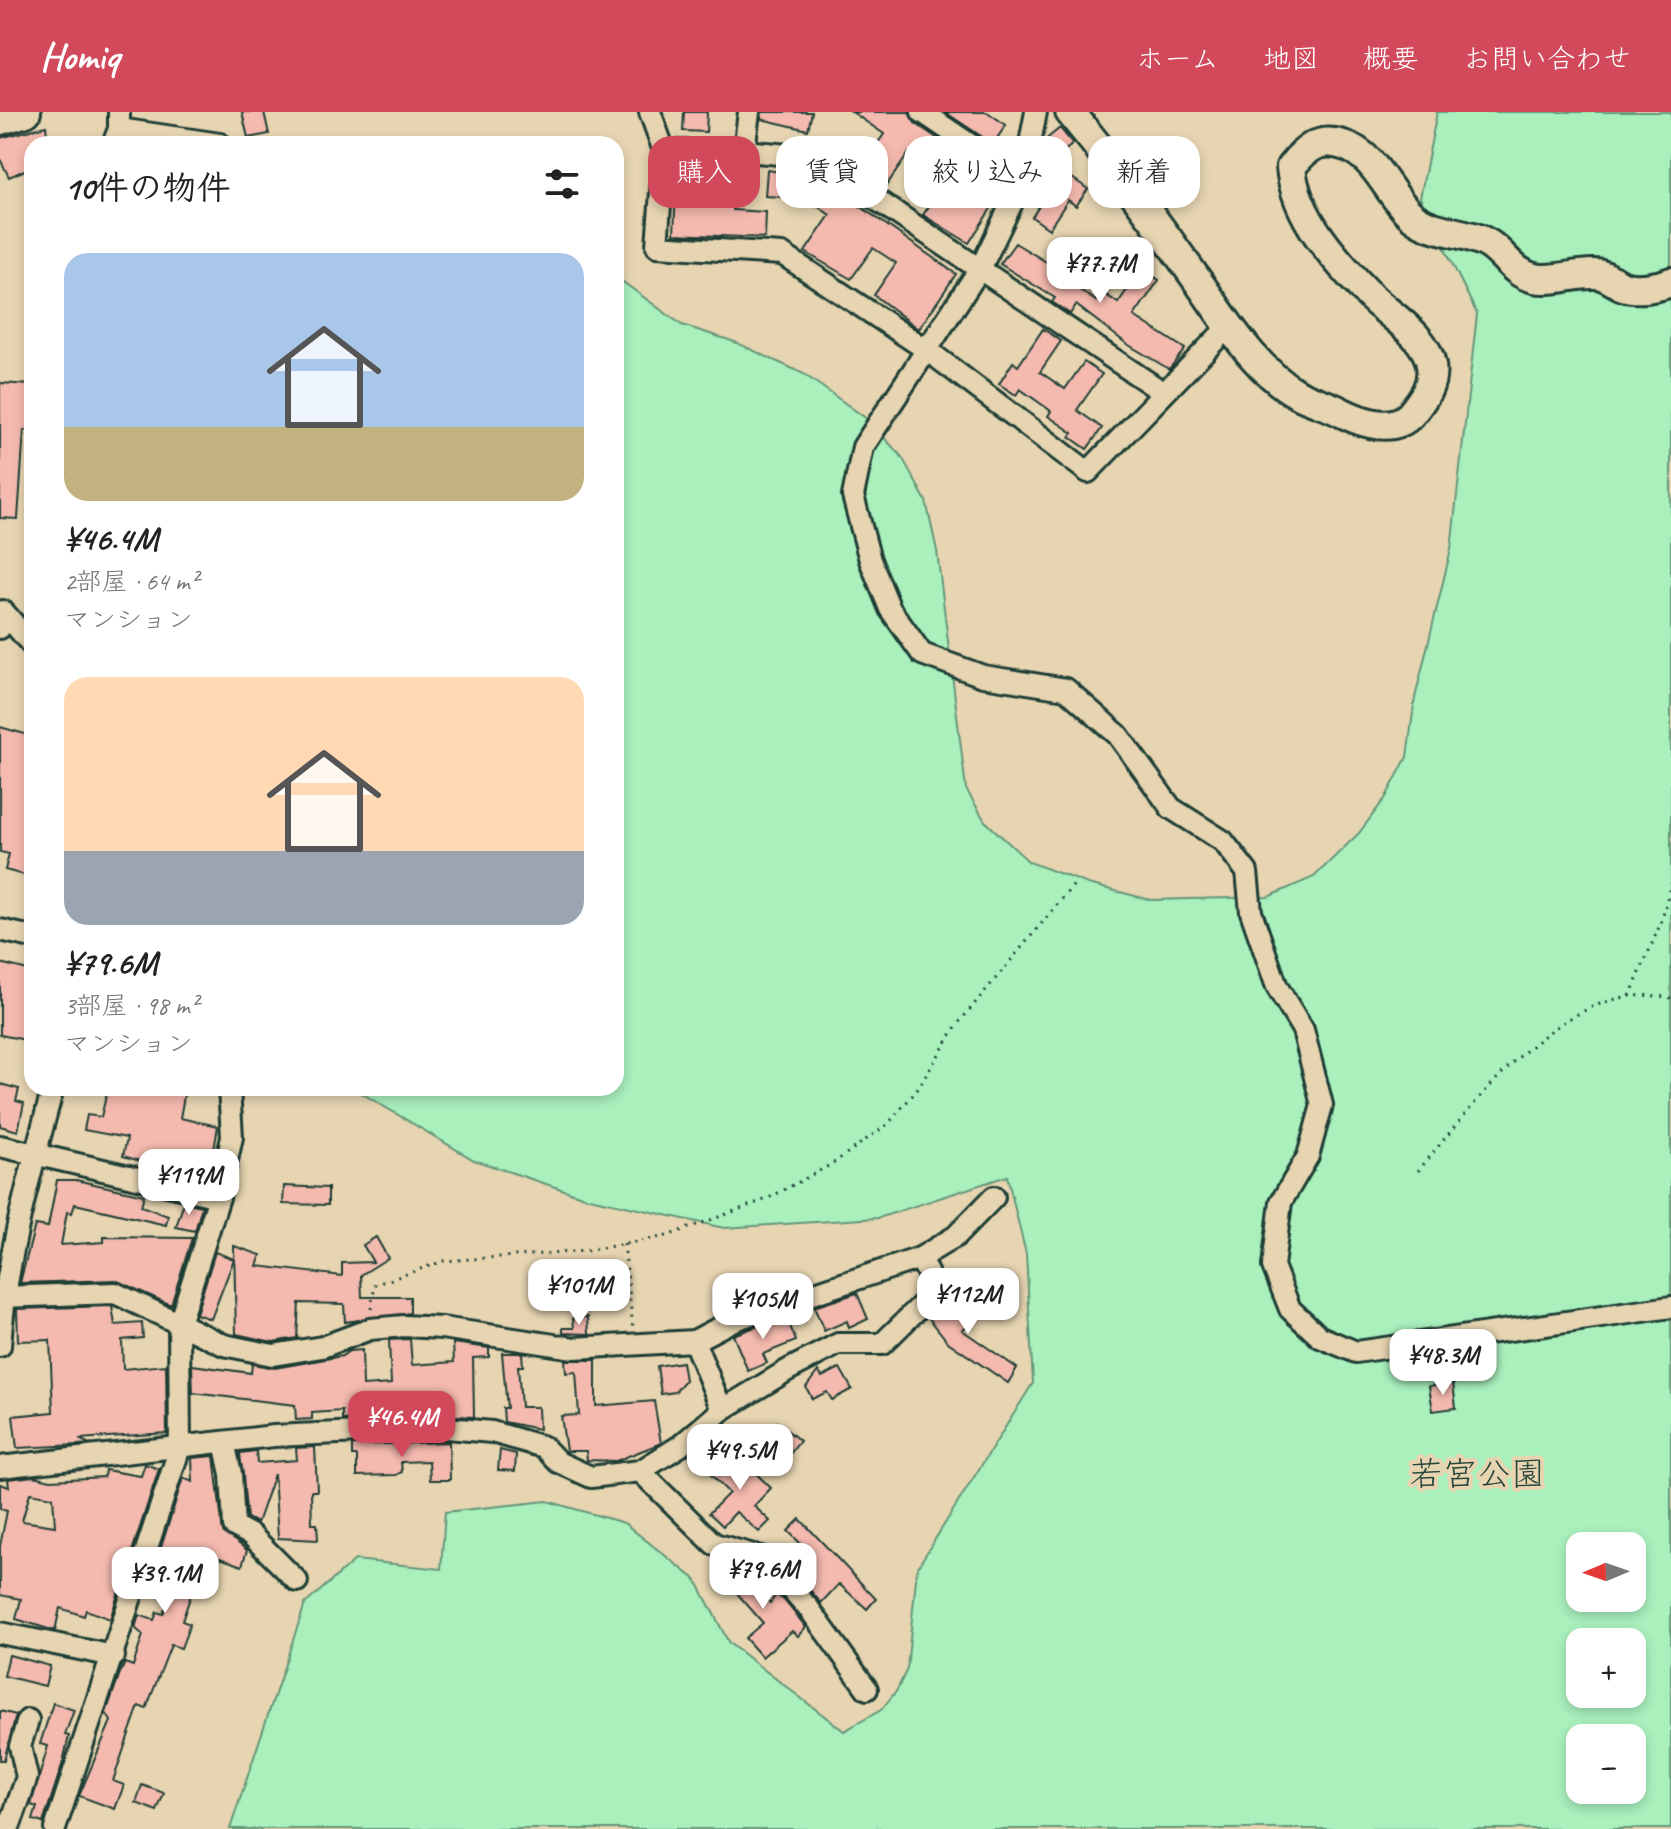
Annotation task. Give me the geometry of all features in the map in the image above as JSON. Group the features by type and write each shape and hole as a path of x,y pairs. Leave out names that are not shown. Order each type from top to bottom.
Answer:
{"main road":[{"path":"0,120 26,112"},
{"path":"1070,112 1228,327 1297,394 1357,420 1389,425 1407,418 1431,385 1426,352 1409,329 1372,297 1300,208 1293,190 1291,167 1303,150 1320,142 1344,145 1364,158 1410,214 1431,227 1490,245 1512,267 1534,278 1598,274 1627,287 1660,286 1671,282"}],"street":[{"path":"650,112 659,136"},
{"path":"746,136 749,112"},
{"path":"922,112 958,136"},
{"path":"1031,136 1036,112"},
{"path":"117,128 168,136"},
{"path":"760,152 813,157 981,267 1164,393"},
{"path":"660,208 657,246 782,254 927,350 1088,472 1228,327"},
{"path":"1009,208 981,267 863,447 853,496 870,560 890,609 922,654 983,676 1066,689 1118,735 1171,808 1223,841 1247,872 1251,912 1277,987 1303,1030 1322,1105 1308,1156 1281,1202 1273,1266 1290,1309 1320,1337 1356,1352 1671,1307"},
{"path":"1,615 24,637"},
{"path":"0,930 24,935"},
{"path":"0,1346 2,1297 19,1213 51,1096"},
{"path":"55,1829 180,1447 179,1324 219,1197 232,1137 229,1096"},
{"path":"0,1146 219,1197"},
{"path":"2,1297 115,1293 224,1345 273,1355 322,1347 370,1329 442,1328 574,1348 694,1341 734,1320 920,1258 956,1236 994,1197"},
{"path":"0,1467 274,1436 447,1428 492,1432 544,1447 558,1462 591,1477 640,1471 680,1446 722,1410 838,1344 882,1344 936,1291 920,1258"},
{"path":"694,1341 722,1410"},
{"path":"224,1442 231,1474 234,1526 251,1535 297,1581"},
{"path":"640,1471 714,1544 764,1558 810,1610 867,1689"},
{"path":"0,1633 114,1656"},
{"path":"10,1826 27,1777 20,1746 28,1720"}],"path":[{"path":"370,1329 375,1285 443,1261 586,1251 703,1225 767,1199 832,1164 888,1124 917,1090 957,1025 1076,882"},
{"path":"1630,996 1662,920 1671,883"},
{"path":"1418,1171 1508,1064 1582,1013 1630,996 1671,998"},
{"path":"624,1244 634,1344"}],"green space":[{"name":"若宮公園","path":"1437,112 1671,112 1671,1829 230,1829 305,1604 355,1560 441,1569 445,1512 547,1501 624,1523 696,1580 729,1643 844,1731 881,1710 897,1690 907,1669 917,1568 1033,1383 1026,1254 1007,1176 878,1218 724,1228 585,1197 474,1160 366,1096 624,1096 624,283 682,325 735,342 804,374 867,419 902,457 926,501 937,551 966,789 985,821 1029,862 1088,884 1151,900 1268,897 1314,877 1359,833 1386,797 1407,757 1415,698 1451,549 1477,314 1420,198"}],"building":[{"path":"242,112 264,112 269,134 248,136"},
{"path":"684,112 707,112 706,132 683,131"},
{"path":"762,112 812,112 808,130 761,119"},
{"path":"852,112 909,112 915,123 934,136 904,136 904,160 888,183 888,136 883,136 884,134"},
{"path":"945,112 987,112 1006,125 998,136 981,136"},
{"path":"46,126 47,136 24,136 24,170 9,177 0,159 0,138"},
{"path":"1060,128 1066,136 1050,136"},
{"path":"767,170 776,171 776,197 765,196"},
{"path":"1072,178 1088,189 1076,206 1072,203"},
{"path":"675,208 733,208 766,212 765,238 674,234"},
{"path":"820,208 862,208 956,274 919,329 874,295 896,263 873,248 851,279 805,252 830,215"},
{"path":"928,208 991,208 969,243 923,215"},
{"path":"1038,208 1063,208 1049,229 1032,217"},
{"path":"1015,243 1063,272 1060,276 1096,301 1102,292 1118,303 1142,268 1159,280 1134,316 1185,349 1169,369 1127,344 1076,305 1070,314 1052,302 1055,298 1000,264"},
{"path":"1043,329 1061,341 1040,372 1065,389 1084,362 1102,374 1077,410 1102,428 1087,449 1070,437 1073,433 1048,416 1051,411 1020,389 1016,395 999,384 1013,362 1018,366"},
{"path":"0,383 24,384 18,519 0,518"},
{"path":"0,727 24,734 24,875 5,870 9,854 0,852"},
{"path":"0,963 24,969 24,1040 0,1035"},
{"path":"0,1084 19,1089 16,1101 24,1103 18,1131 0,1126"},
{"path":"106,1096 184,1096 180,1118 218,1126 209,1181 123,1156 127,1138 84,1130 87,1115 101,1117"},
{"path":"57,1180 76,1180 144,1195 141,1206 168,1216 166,1225 75,1204 72,1213 67,1212 61,1245 104,1242 104,1237 192,1238 171,1305 115,1280 20,1283 35,1225 48,1227"},
{"path":"284,1186 328,1188 328,1205 283,1204"},
{"path":"184,1202 202,1206 195,1231 176,1227"},
{"path":"376,1237 388,1258 361,1275 362,1297 410,1297 410,1313 345,1322 344,1304 299,1303 297,1338 273,1342 236,1334 234,1246 261,1255 257,1266 342,1276 342,1263 373,1262 363,1245"},
{"path":"215,1252 234,1259 211,1319 196,1314"},
{"path":"958,1292 978,1316 962,1330 1017,1368 1008,1383 948,1342 928,1317"},
{"path":"857,1293 868,1319 849,1328 847,1321 824,1331 814,1307"},
{"path":"112,1306 115,1325 142,1323 143,1338 122,1340 123,1369 166,1365 167,1433 79,1439 90,1444 17,1448 13,1416 53,1412 50,1340 18,1341 17,1309"},
{"path":"786,1316 796,1341 763,1354 767,1363 748,1371 733,1335"},
{"path":"588,1317 589,1334 563,1333 563,1328 574,1328 573,1318"},
{"path":"410,1339 412,1365 454,1362 453,1343 489,1348 489,1357 473,1358 474,1417 439,1415 439,1411 342,1420 342,1411 312,1413 312,1419 296,1420 295,1405 193,1393 192,1365 251,1373 252,1364 275,1368 362,1350 363,1386 391,1384 389,1340"},
{"path":"502,1353 522,1353 523,1366 518,1366 521,1407 538,1407 539,1429 504,1422 503,1408 507,1408"},
{"path":"565,1360 596,1360 596,1406 654,1401 661,1443 616,1461 587,1460 586,1451 566,1451 561,1416 579,1415 576,1372 566,1373"},
{"path":"682,1362 685,1380 675,1392 661,1394 657,1366"},
{"path":"840,1368 852,1389 832,1400 827,1392 812,1399 806,1387 818,1371 822,1377"},
{"path":"1453,1383 1456,1408 1433,1411 1429,1386"},
{"path":"777,1422 800,1441 785,1460 762,1441"},
{"path":"449,1442 450,1480 430,1480 429,1461 401,1462 402,1472 396,1475 357,1476 357,1456 352,1456 352,1445"},
{"path":"315,1447 317,1491 311,1491 312,1524 317,1524 318,1540 278,1538 274,1474 257,1523 247,1518 240,1453 256,1451 257,1463 297,1460 296,1448"},
{"path":"500,1450 516,1454 515,1471 498,1470"},
{"path":"732,1450 771,1488 754,1506 770,1521 759,1532 736,1512 723,1526 709,1513 729,1493 710,1474"},
{"path":"214,1456 223,1532 247,1550 242,1566 220,1558 208,1591 194,1586 182,1621 190,1624 181,1648 171,1645 146,1709 139,1706 129,1734 113,1781 124,1785 115,1809 79,1796 111,1721 106,1713 120,1673 125,1663 133,1666 143,1635 135,1628 139,1615 154,1620 157,1612 163,1614 173,1587 151,1579 183,1478 193,1482 192,1458"},
{"path":"145,1464 159,1469 110,1619 86,1610 84,1616 60,1608 55,1631 16,1619 21,1599 0,1595 0,1546 7,1511 0,1509 0,1484 9,1487 8,1479 34,1476 51,1480 104,1477 105,1470 141,1476","holes":["30,1493 53,1497 55,1526 22,1521"]},
{"path":"800,1519 876,1599 867,1609 839,1584 821,1603 784,1560 802,1545 788,1531"},
{"path":"727,1561 736,1564 770,1603 776,1595 784,1600 806,1627 798,1636 792,1631 762,1657 745,1638 763,1623 717,1570"},
{"path":"9,1655 50,1666 45,1686 4,1676"},
{"path":"53,1703 74,1710 65,1735 69,1736 63,1762 43,1823 33,1820 37,1807 31,1805 48,1746 40,1744"},
{"path":"0,1711 16,1715 4,1760 0,1760"},
{"path":"142,1785 164,1793 157,1811 136,1803"}]}
